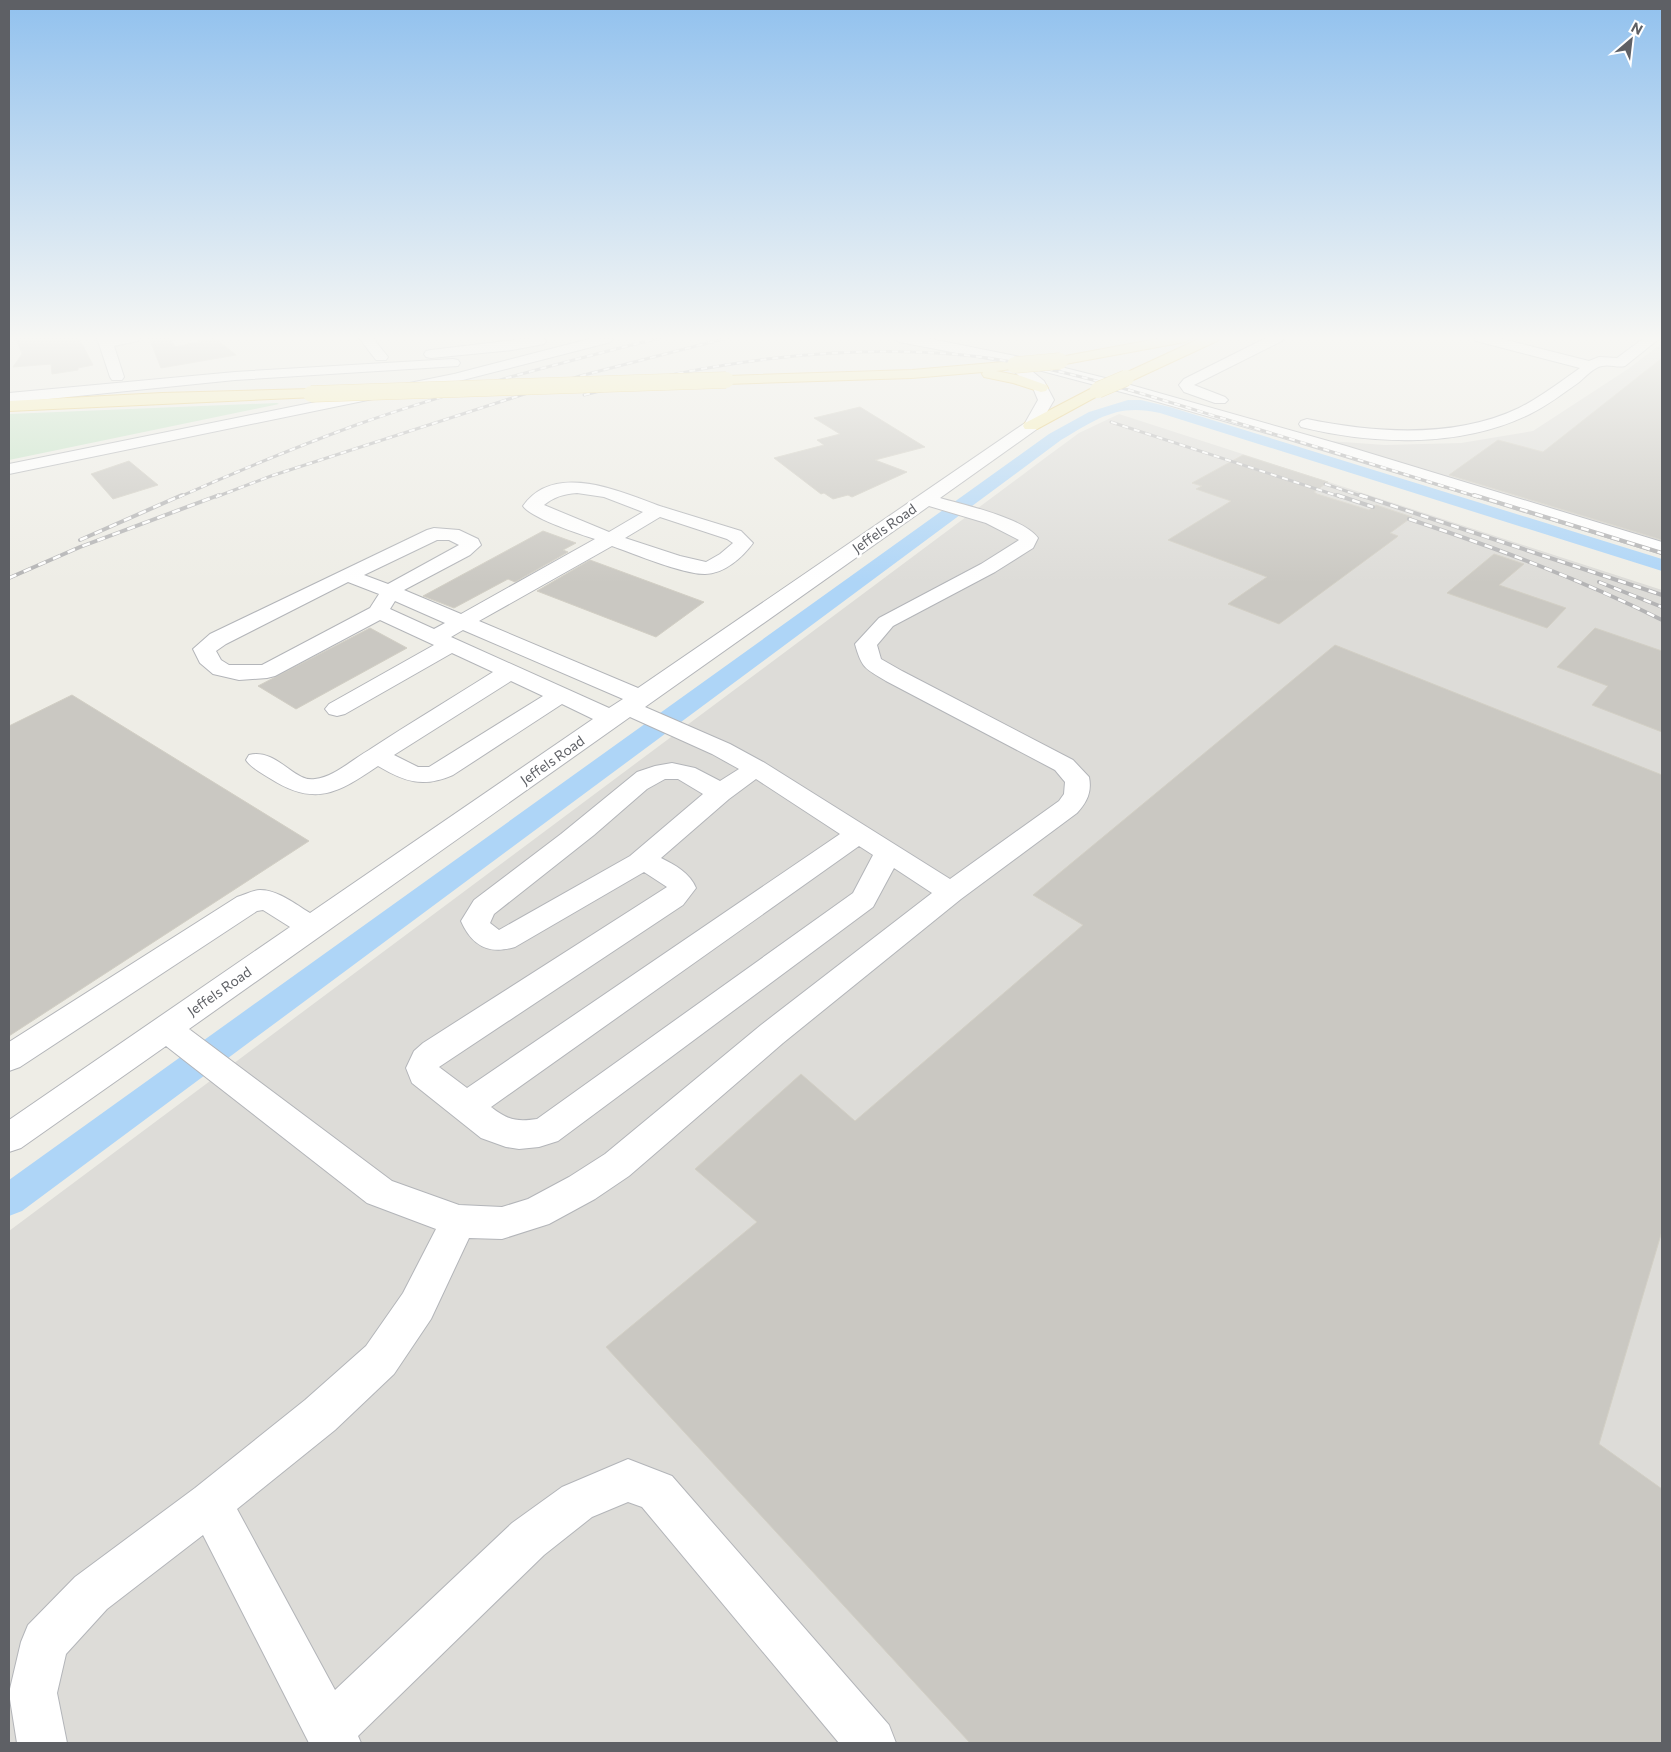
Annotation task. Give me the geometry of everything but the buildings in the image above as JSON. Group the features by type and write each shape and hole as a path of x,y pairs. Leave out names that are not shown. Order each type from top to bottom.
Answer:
{"main road":[{"path":"1030,426 1042,420"}],"street":[{"path":"9,469 250,420"},
{"name":"Jeffels Road","path":"9,1138 176,1036 312,927 1030,426 1034,420"},
{"path":"1261,420 1662,548"},
{"path":"1292,420 1323,428 1373,434 1438,433 1482,425 1498,420"},
{"path":"571,486 586,487 658,511 734,535 744,543 721,561 707,568 696,567 538,511 532,506 539,498 555,490 571,486"},
{"path":"176,1036 380,1192 459,1221 502,1223 536,1213 582,1188 617,1165 772,1034 950,892 1068,807 1077,798 1079,789 1078,777 1064,765 894,676 871,662 866,644 886,622 988,568 1026,544 1029,538 1020,531 926,499"},
{"path":"338,709 443,641 463,622 658,511"},
{"path":"434,534 452,534 471,543 463,551 402,583 384,600 379,612 267,671 246,674 230,672 217,668 206,658 204,648 218,639 347,575 434,534"},
{"path":"347,575 463,622 626,708 721,748 756,768 950,892"},
{"path":"379,612 560,694 626,708"},
{"path":"258,760 307,787 316,787 329,783 510,672"},
{"path":"377,755 412,774 429,776 444,770 560,694"},
{"path":"720,793 685,772 670,770 654,774 621,796 600,816 484,907 474,921 477,927 490,939 497,942 505,940 640,862 720,793 756,768"},
{"path":"467,1106 858,834"},
{"path":"640,862 653,864 680,883 682,888 678,894 434,1052 425,1060 422,1068 424,1074 493,1128 504,1133 519,1136 546,1131 863,900 888,852"},
{"path":"9,1058 247,904 259,900 270,902 312,927"},
{"path":"42,1743 33,1693 45,1642 91,1593 210,1503 320,1415 380,1360 417,1306 459,1221"},
{"path":"210,1503 332,1737 528,1539 577,1502 628,1480 657,1491 673,1508 871,1743"}],"shaded area":[{"path":"1107,420 1137,420 1662,590 1662,1743 9,1743 9,1231 1079,433"},
{"path":"1550,420 1662,420 1662,543 1315,440 1385,445 1461,443 1533,431"}],"green space":[{"path":"9,420 203,420 9,460"}],"waterway":[{"path":"9,1200 1055,437 1085,420"},
{"path":"1196,420 1662,565"}],"railway":[{"path":"179,497 289,451 371,420"},
{"path":"216,497 271,476 445,420"},
{"path":"1227,420 1478,497"},
{"path":"1111,422 1341,497"},
{"path":"1325,484 1364,497"},
{"path":"80,540 182,495"},
{"path":"9,578 80,547 219,495"},
{"path":"1337,495 1373,507"},
{"path":"1360,495 1662,595"},
{"path":"1474,495 1662,553"},
{"path":"1409,519 1537,565 1600,591 1662,620"},
{"path":"1599,582 1662,607"}]}
